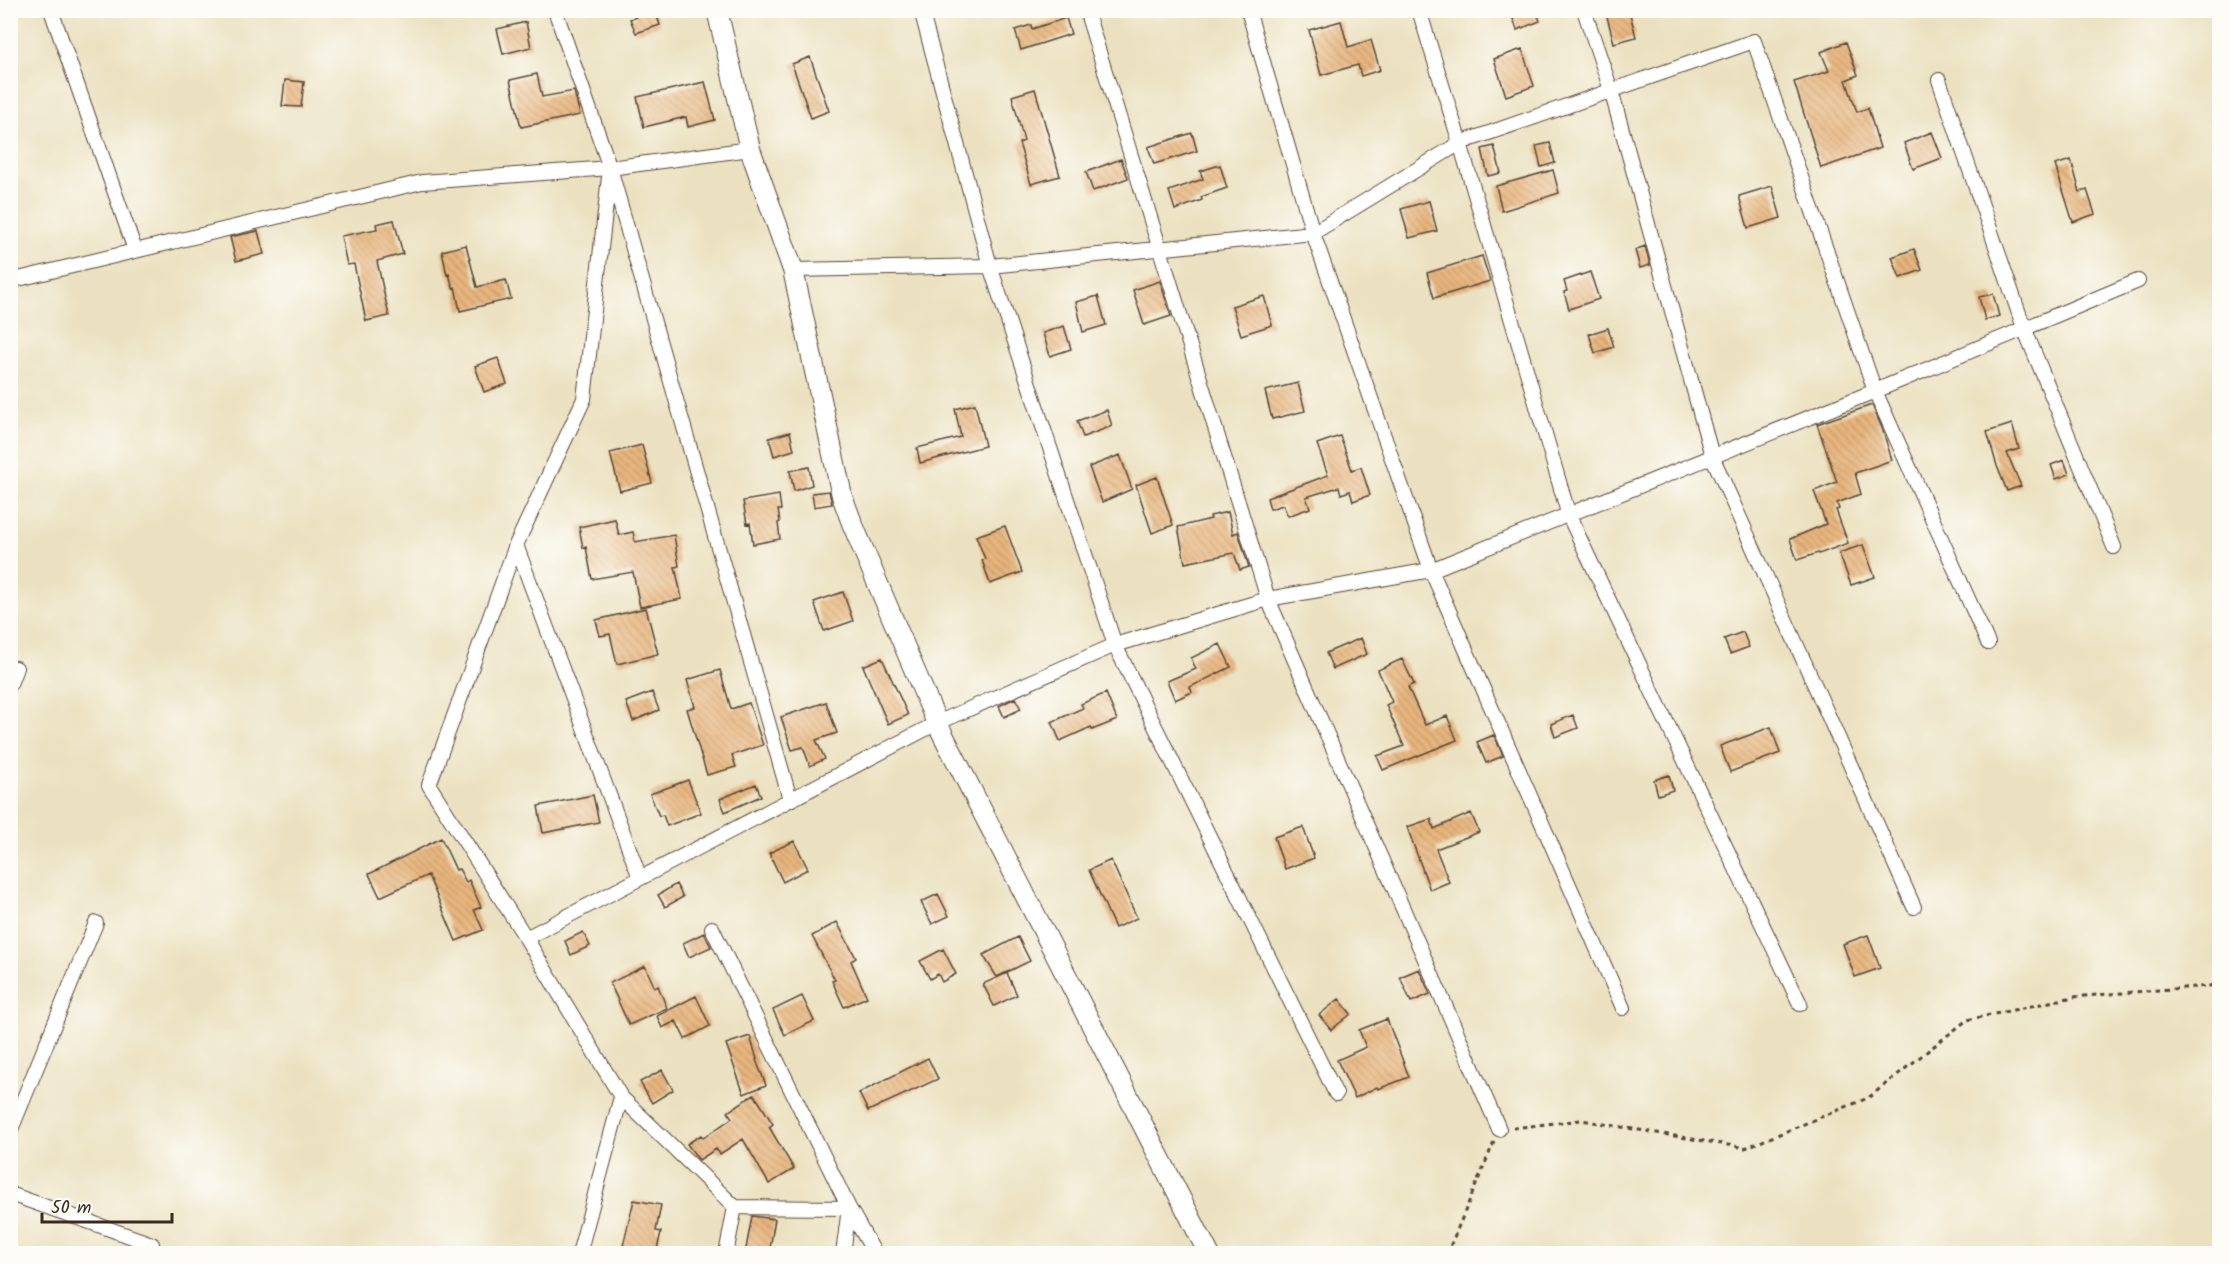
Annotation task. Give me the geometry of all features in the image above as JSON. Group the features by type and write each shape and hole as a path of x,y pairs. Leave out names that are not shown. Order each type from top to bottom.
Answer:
{"main road":[{"path":"717,10 750,149 793,270 842,495 937,723 1209,1254"}],"street":[{"path":"51,10 135,250"},
{"path":"555,10 610,168 790,800"},
{"path":"921,10 990,266 1115,645 1336,1094"},
{"path":"1086,10 1268,599 1499,1129"},
{"path":"1248,10 1312,232 1431,570 1623,1008"},
{"path":"1419,10 1569,516 1800,1004"},
{"path":"1584,10 1611,90 1712,456 1914,907"},
{"path":"793,270 990,266 1312,232 1460,144 1754,41 1875,391 1988,643"},
{"path":"1939,80 2024,328 2114,547"},
{"path":"10,281 423,182 610,168 750,149"},
{"path":"610,168 584,399 516,545 429,785 526,938 621,1096 735,1207 849,1208"},
{"path":"526,938 937,723 1115,645 1268,599 1431,570 1875,391 2138,281"},
{"path":"516,545 640,878"},
{"path":"10,684 16,668"},
{"path":"10,1132 96,923"},
{"path":"712,928 849,1208 875,1254"},
{"path":"579,1254 621,1096"},
{"path":"10,1194 152,1244"},
{"path":"726,1254 735,1207"},
{"path":"843,1254 849,1208"}],"path":[{"path":"1447,1254 1499,1129 1581,1120 1745,1148 1869,1098 1967,1020 2073,998 2220,985"}],"building":[{"path":"634,10 655,10 660,25 636,33 630,19 636,17"},
{"path":"1510,10 1536,10 1540,21 1517,30"},
{"path":"1615,10 1629,10 1636,37 1614,43 1606,13"},
{"path":"1066,18 1071,34 1021,50 1015,30 1031,25 1032,29"},
{"path":"1341,21 1348,47 1371,40 1380,70 1361,76 1358,65 1321,75 1309,30"},
{"path":"526,22 531,47 503,54 497,29"},
{"path":"1846,42 1858,75 1846,80 1857,112 1868,108 1880,148 1821,168 1794,82 1829,71 1821,52"},
{"path":"1522,49 1534,86 1506,96 1494,59"},
{"path":"810,57 829,111 811,118 792,64"},
{"path":"537,74 542,97 574,91 580,115 521,127 510,80"},
{"path":"285,80 304,82 301,107 282,106"},
{"path":"705,82 715,120 688,127 686,117 644,127 637,97"},
{"path":"1035,89 1060,176 1031,184 1019,143 1024,141 1012,96"},
{"path":"1932,132 1942,158 1913,169 1904,143"},
{"path":"1192,133 1197,151 1154,164 1148,147"},
{"path":"1550,143 1555,163 1541,167 1536,146"},
{"path":"1494,146 1501,173 1488,176 1482,149"},
{"path":"1121,159 1128,178 1093,191 1086,172"},
{"path":"2071,160 2080,192 2087,190 2095,214 2073,222 2055,165"},
{"path":"1220,165 1227,188 1201,197 1202,200 1175,210 1169,191 1203,179 1200,171"},
{"path":"1553,170 1559,193 1502,211 1496,186"},
{"path":"1772,186 1781,218 1748,228 1739,196"},
{"path":"1429,201 1437,231 1409,238 1401,209"},
{"path":"394,220 403,254 377,261 389,316 366,321 354,264 347,265 341,236 377,229 376,224"},
{"path":"258,231 264,254 236,261 230,237"},
{"path":"466,245 477,287 506,280 511,299 460,311 455,287 453,288 449,274 447,275 442,251"},
{"path":"1645,246 1650,265 1640,268 1635,250"},
{"path":"1914,249 1922,270 1900,278 1892,257"},
{"path":"1482,256 1490,281 1434,298 1427,273"},
{"path":"1590,272 1599,299 1569,309 1564,292 1567,291 1564,281"},
{"path":"1160,281 1171,316 1144,325 1133,290"},
{"path":"1993,294 1999,316 1985,320 1979,297"},
{"path":"1098,296 1106,325 1083,332 1076,302"},
{"path":"1264,296 1272,325 1241,335 1232,306"},
{"path":"1064,326 1071,349 1050,356 1043,333"},
{"path":"1608,328 1614,347 1595,353 1589,334"},
{"path":"498,358 507,384 484,392 475,366"},
{"path":"1298,383 1305,411 1272,419 1265,391"},
{"path":"975,404 985,446 920,463 917,448 961,437 955,409"},
{"path":"1872,405 1892,460 1855,473 1861,494 1837,503 1839,509 1836,510 1848,543 1797,560 1790,539 1826,524 1814,491 1837,482 1817,424"},
{"path":"1107,410 1112,426 1083,437 1077,421"},
{"path":"2012,424 2019,449 2007,453 2021,486 2007,491 1987,432"},
{"path":"790,432 794,450 774,456 769,438"},
{"path":"1340,436 1352,470 1361,467 1370,495 1353,501 1350,491 1341,494 1339,487 1306,497 1310,508 1288,516 1283,505 1270,509 1267,498 1328,475 1317,444"},
{"path":"642,445 652,483 620,491 610,453"},
{"path":"1120,455 1132,489 1102,502 1089,467"},
{"path":"2064,460 2069,474 2056,479 2051,465"},
{"path":"809,467 812,485 794,491 790,471"},
{"path":"1157,477 1173,525 1152,533 1136,485"},
{"path":"829,491 832,504 814,507 812,493"},
{"path":"779,495 780,539 753,544 750,523 747,524 743,501"},
{"path":"1228,512 1233,534 1238,532 1249,567 1240,570 1234,553 1185,563 1178,527 1211,519 1210,516"},
{"path":"615,519 619,535 633,532 635,542 674,535 679,566 675,567 682,599 640,607 633,572 592,579 586,547 583,548 579,527"},
{"path":"1005,526 1022,572 990,584 982,560 985,559 976,536"},
{"path":"1863,545 1875,577 1851,585 1839,553"},
{"path":"843,592 853,621 824,631 814,602"},
{"path":"646,608 658,654 617,664 610,634 600,636 596,620"},
{"path":"1743,632 1749,647 1730,654 1724,639"},
{"path":"1361,638 1367,654 1333,669 1326,653"},
{"path":"1220,644 1231,667 1190,687 1192,692 1175,700 1167,681 1196,669 1191,658"},
{"path":"882,658 908,715 888,724 863,666"},
{"path":"1402,659 1414,684 1408,687 1425,725 1447,716 1457,740 1383,770 1377,756 1404,746 1386,705 1392,702 1378,670"},
{"path":"720,670 731,709 749,703 763,745 732,755 736,767 707,775 687,709 695,707 687,680"},
{"path":"652,692 659,710 633,721 626,702"},
{"path":"1106,693 1117,720 1092,730 1091,727 1060,741 1052,722 1083,708 1081,704"},
{"path":"1015,698 1021,709 1004,717 999,706"},
{"path":"826,702 837,733 816,740 825,759 810,766 803,747 792,750 781,717"},
{"path":"1573,715 1578,728 1555,737 1551,724"},
{"path":"1771,727 1780,753 1730,772 1720,746"},
{"path":"1494,735 1503,756 1486,763 1477,742"},
{"path":"1669,775 1673,790 1658,795 1654,780"},
{"path":"688,780 701,813 667,826 663,815 659,816 650,794"},
{"path":"756,784 761,796 725,812 720,799"},
{"path":"593,795 599,822 543,833 538,806"},
{"path":"1471,813 1479,832 1436,849 1449,882 1430,890 1407,827 1431,819 1434,829"},
{"path":"1303,827 1314,858 1285,869 1274,837"},
{"path":"441,838 456,870 459,869 466,882 469,880 481,907 474,910 483,930 456,941 428,875 380,897 369,874"},
{"path":"794,841 808,869 783,882 769,853"},
{"path":"1111,860 1137,918 1115,928 1089,870"},
{"path":"676,884 683,897 665,907 658,895"},
{"path":"938,894 949,916 932,924 921,902"},
{"path":"837,922 856,958 851,961 867,997 844,1007 832,981 835,980 812,936"},
{"path":"583,932 590,946 571,955 565,941"},
{"path":"704,933 711,947 689,957 683,943"},
{"path":"1868,935 1880,968 1855,977 1843,944"},
{"path":"1018,937 1030,961 997,977 983,955"},
{"path":"943,949 956,974 942,982 938,974 930,979 920,961"},
{"path":"645,966 655,988 658,986 667,1008 629,1025 610,983"},
{"path":"1419,969 1430,994 1411,1002 1400,977"},
{"path":"1007,973 1017,995 994,1006 983,984"},
{"path":"696,996 710,1026 685,1039 676,1021 662,1028 657,1016"},
{"path":"802,996 814,1021 785,1035 773,1010"},
{"path":"1339,999 1351,1014 1331,1030 1319,1015"},
{"path":"1387,1019 1409,1077 1378,1089 1377,1087 1355,1098 1337,1060 1366,1047 1359,1030"},
{"path":"750,1036 766,1085 744,1094 726,1044"},
{"path":"928,1058 938,1079 868,1111 859,1093"},
{"path":"662,1070 673,1090 652,1103 640,1082"},
{"path":"754,1094 773,1124 769,1127 794,1169 769,1184 743,1139 720,1154 716,1149 699,1160 687,1144 701,1135 703,1138 732,1118 728,1112"},
{"path":"634,1200 661,1205 656,1231 661,1232 656,1254 621,1254"},
{"path":"752,1216 775,1219 769,1254 745,1254"}]}
